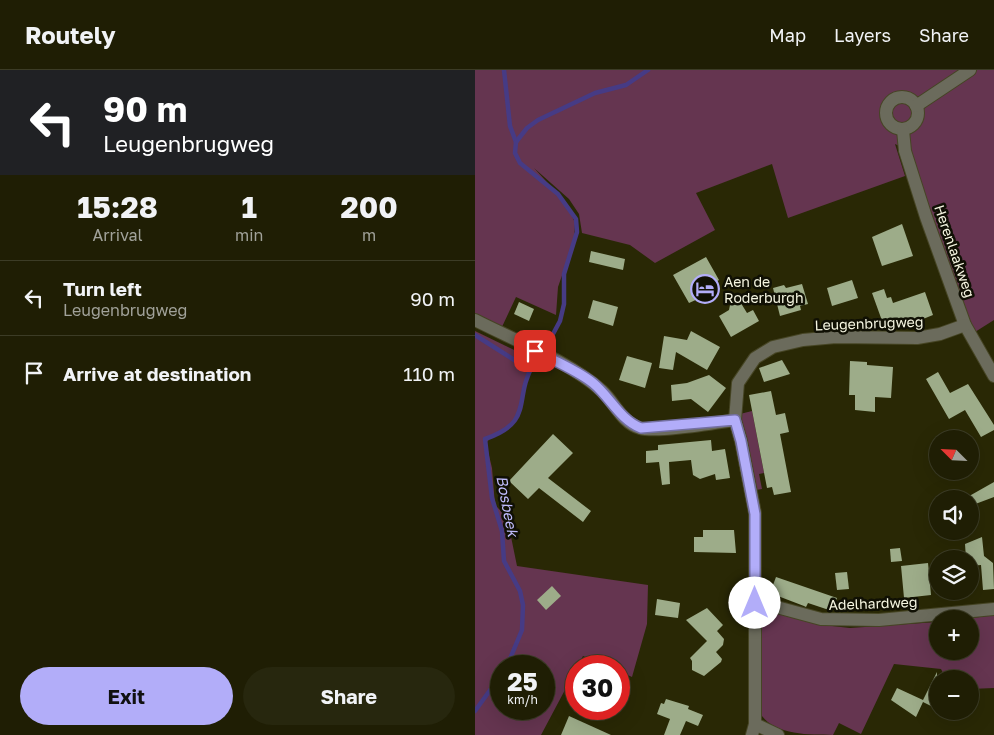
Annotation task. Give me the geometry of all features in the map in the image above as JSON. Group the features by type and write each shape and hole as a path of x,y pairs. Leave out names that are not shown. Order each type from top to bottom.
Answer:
{"street":[{"path":"916,106 970,70"},
{"path":"900,97 909,99 918,111 916,121 903,130 893,127 887,119 888,105 900,97"},
{"name":"Herenlaakweg","path":"903,130 905,151 926,217 965,325 994,376"},
{"path":"475,320 591,381 605,394 627,421 641,428 735,420"},
{"name":"Leugenbrugweg","path":"753,730 755,514 735,420 738,383 755,358 773,347 803,340 836,337 917,338 940,334 965,325"},
{"name":"Adelhardweg","path":"755,603 762,603 831,620 879,620 994,609"},
{"path":"753,730 777,735"}],"shaded area":[{"path":"475,70 994,70 994,320 975,332 964,308 910,151 895,144 905,176 788,218 772,164 696,193 715,230 655,263 630,245 582,233 579,214 569,199 534,168 567,204 575,223 574,241 558,287 556,315 516,297 501,329 475,315"},
{"path":"475,331 537,361 526,382 515,422 503,432 493,435 486,443 492,468 495,505 507,517 517,566 648,585 647,624 632,677 630,676 630,655 565,655 565,690 555,709 555,655 490,655 490,720 549,720 541,735 475,735"},
{"path":"752,411 764,473 759,474 762,489 756,490 740,414"},
{"path":"767,610 832,626 850,628 929,623 929,660 979,660 979,617 994,615 994,688 979,689 979,670 942,670 894,664 861,734 839,723 833,735 801,734 781,729 764,719 759,711 761,613"}],"building":[{"path":"902,224 913,256 882,266 872,237"},
{"path":"591,251 625,259 623,270 589,262"},
{"path":"706,257 719,280 716,282 720,289 689,303 673,275"},
{"path":"852,280 858,298 832,306 827,288"},
{"path":"802,284 808,304 800,306 801,310 780,316 773,288 784,285 786,288"},
{"path":"884,289 887,298 891,297 893,303 925,292 933,315 903,327 901,323 885,329 872,293"},
{"path":"593,300 618,307 613,326 588,318"},
{"path":"739,300 747,313 753,310 759,321 731,337 719,316 729,310 730,305"},
{"path":"519,302 534,309 529,321 514,314"},
{"path":"691,331 720,347 707,370 676,352 673,370 659,368 664,336 687,340"},
{"path":"627,356 652,363 645,388 619,380"},
{"path":"782,360 790,374 764,382 759,368"},
{"path":"850,361 867,362 867,365 893,367 891,398 875,397 875,412 855,410 855,395 849,395"},
{"path":"938,372 950,393 968,384 994,425 994,430 981,437 979,430 977,430 965,410 949,419 926,379"},
{"path":"709,375 726,388 708,412 691,399 672,401 671,385 687,383"},
{"path":"771,391 776,415 785,413 789,432 780,434 791,492 774,495 772,487 767,488 749,395"},
{"path":"553,434 573,453 548,478 591,511 583,522 539,488 528,499 509,481"},
{"path":"711,440 712,451 725,449 730,478 716,480 715,474 700,479 693,475 691,460 669,462 670,484 662,485 659,462 646,463 646,451 658,450 658,445"},
{"path":"994,482 994,497 979,503 979,490"},
{"path":"703,530 734,530 736,553 694,552 694,537 703,537"},
{"path":"982,537 984,556 993,563 994,589 983,590 981,565 979,565 979,550 965,550 965,544 979,540"},
{"path":"900,548 902,561 891,562 890,549"},
{"path":"928,563 929,595 904,598 901,566"},
{"path":"847,572 849,589 837,590 835,573"},
{"path":"776,577 837,598 832,611 808,603 806,607 770,593"},
{"path":"552,586 561,596 546,610 537,600"},
{"path":"657,599 680,603 678,618 655,615"},
{"path":"707,608 723,625 717,631 724,639 723,645 716,652 722,659 721,662 704,676 692,670 690,658 707,641 686,620"},
{"path":"897,688 923,700 929,688 929,705 923,702 916,717 891,700"},
{"path":"666,699 689,706 688,709 703,715 698,726 686,721 680,735 664,735 670,719 657,714 661,703 664,704"},
{"path":"567,720 578,720 611,735 561,735"}],"waterway":[{"path":"504,70 510,126 516,142"},
{"name":"Bosbeek","path":"546,347 560,321 564,304 564,274 577,232 576,219 558,194 520,163 515,153 516,142 527,128 538,120 595,93 626,85 648,70"},
{"path":"475,335 530,370"},
{"name":"Bosbeek","path":"512,655 522,630 523,605 520,591 504,561 502,531 492,498 485,439 501,432 511,425 517,417 527,377 533,365"},
{"name":"Bosbeek","path":"475,711 490,690"}],"place":[{"name":"Aen de Roderburgh","path":"705,289"}],"route":[{"path":"535,351 591,381 605,394 627,421 641,428 652,429 735,420 755,514 755,603"}]}
